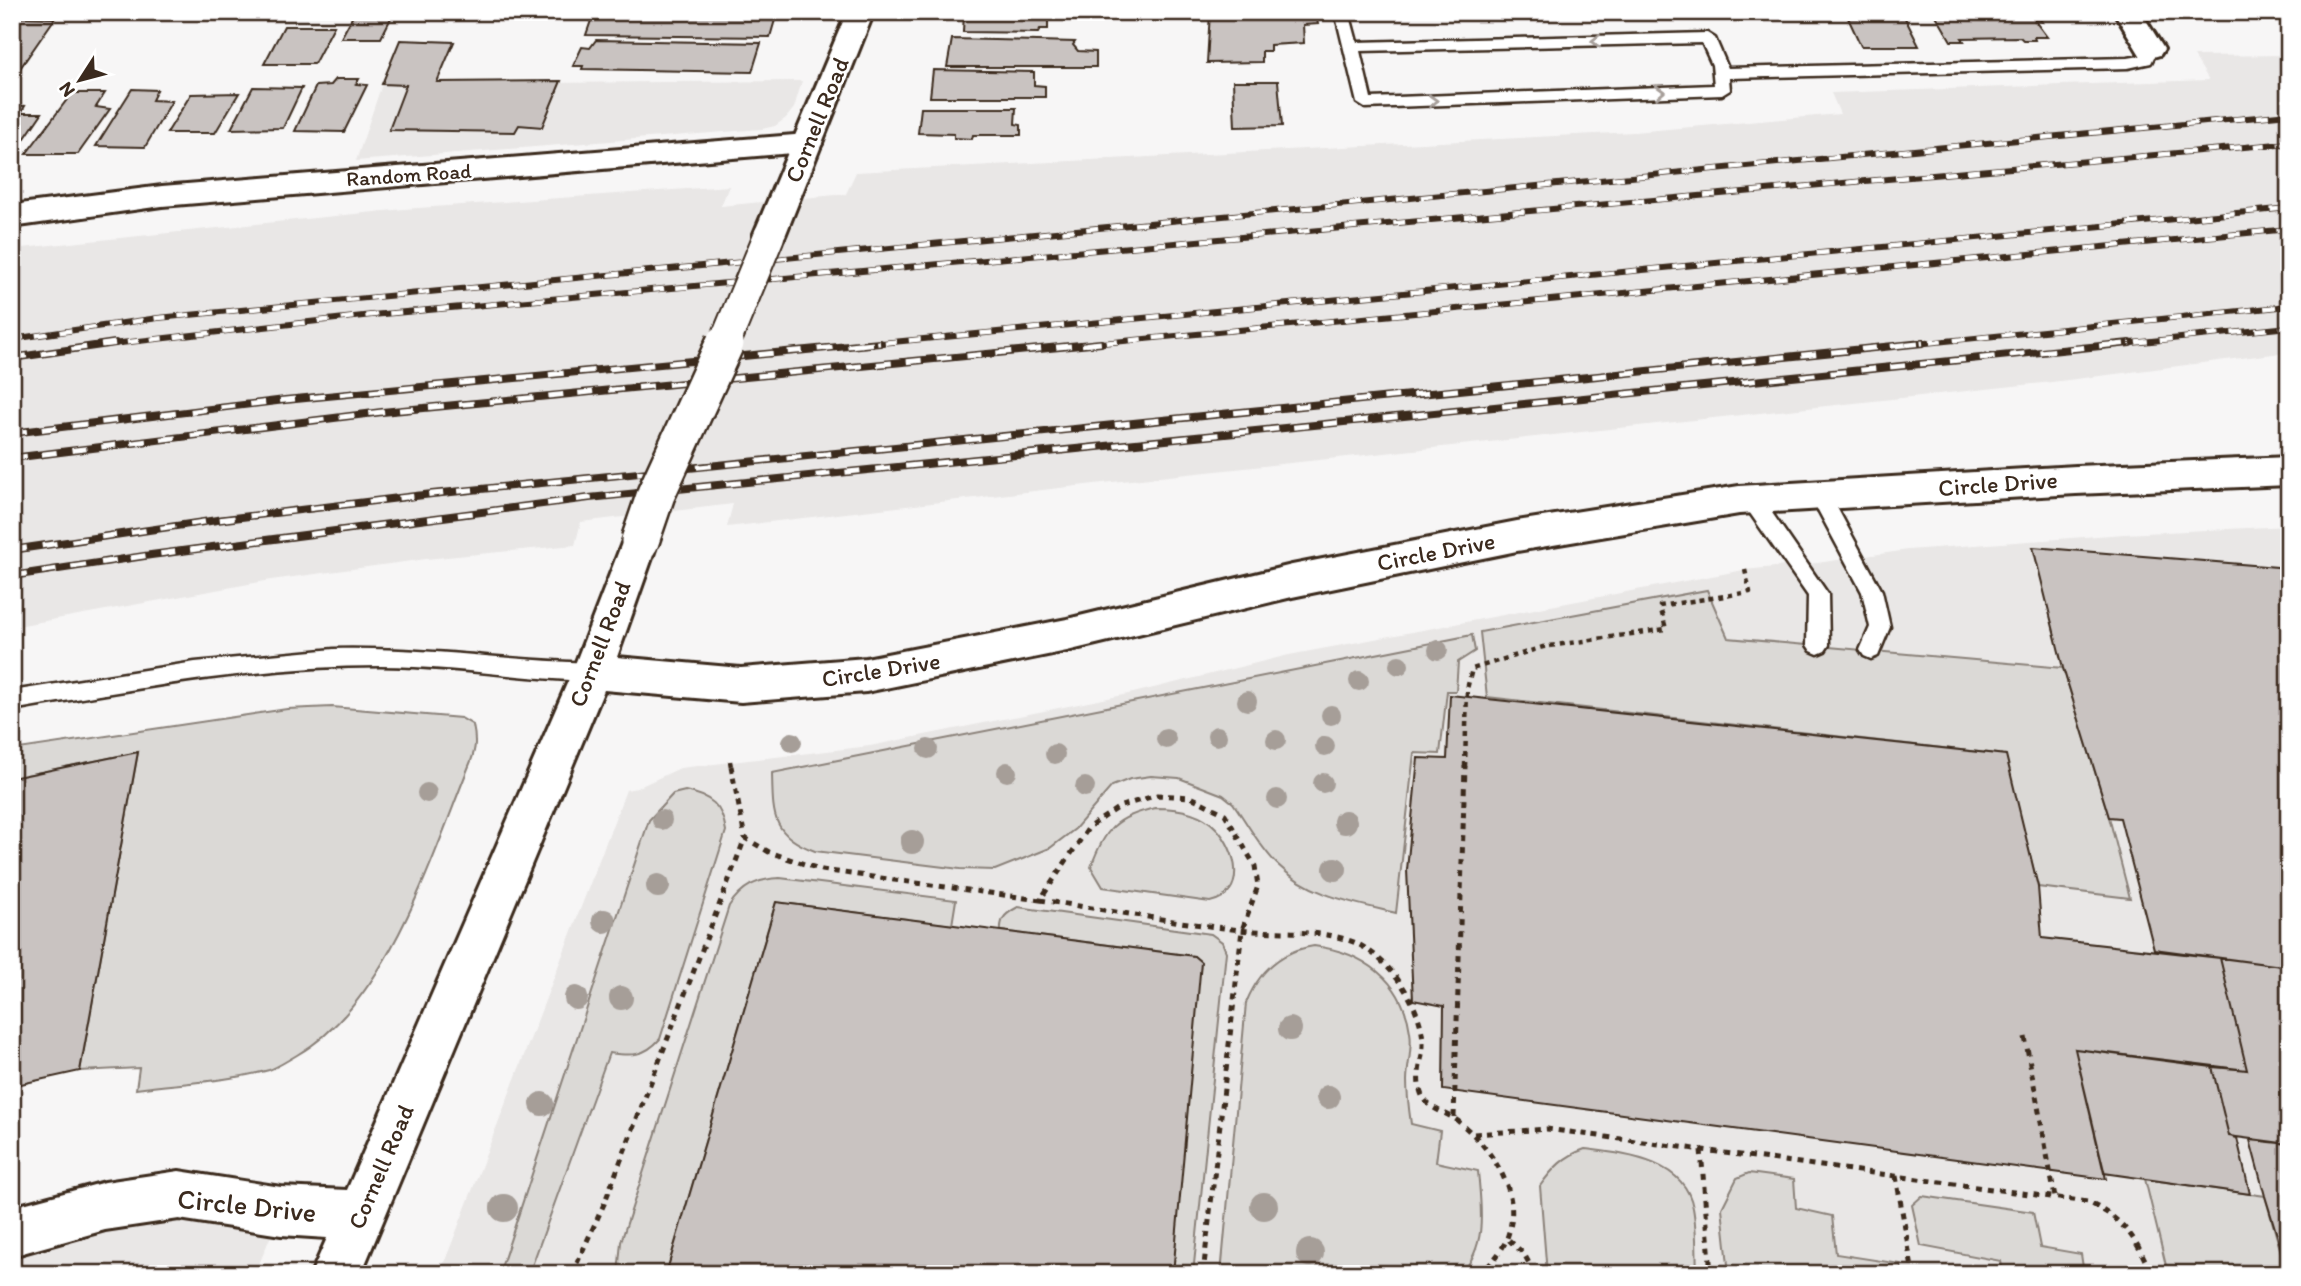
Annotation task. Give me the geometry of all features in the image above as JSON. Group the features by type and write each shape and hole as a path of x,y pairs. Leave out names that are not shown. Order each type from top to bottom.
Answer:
{"street":[{"name":"Cornell Road","path":"335,1274 592,672 656,495 714,369 861,12"},
{"path":"2127,12 2150,49"},
{"name":"Random Road","path":"12,216 64,207 243,189 807,144"},
{"name":"Circle Drive","path":"592,672 741,685 866,675 1067,635 1292,581 1517,536 1752,499 2076,480 2289,471"},
{"name":"Circle Drive","path":"12,1232 105,1206 179,1195 281,1211 361,1215"}],"lane":[{"path":"1342,12 1365,103 1722,90 1721,73 1707,38 1351,47"},
{"path":"1721,73 2128,63 2146,60 2150,49"},
{"path":"1820,495 1872,591 1880,628 1871,650"},
{"path":"1752,499 1818,594 1818,645"},
{"path":"12,701 155,676 315,658 383,656 592,672"}],"path":[{"path":"1454,1117 1467,688 1472,668 1494,659 1569,641 1665,629 1660,606 1750,592 1745,570"},
{"path":"572,1274 604,1203 744,838 730,761"},
{"path":"1040,900 1089,827 1121,806 1157,795 1191,797 1225,814 1255,866 1258,886 1242,930 1203,1274"},
{"path":"744,838 769,852 822,870 1242,930 1346,941 1369,951 1405,992 1418,1016 1423,1043 1419,1089 1422,1098 1430,1108 1454,1117 1473,1134 1486,1147 1508,1184 1513,1221 1509,1240 1481,1274"},
{"path":"2025,1037 2054,1197"},
{"path":"1473,1134 1546,1129 2088,1202 2114,1214 2137,1238 2151,1274"},
{"path":"1701,1150 1711,1274"},
{"path":"1896,1176 1913,1274"},
{"path":"1509,1240 1524,1254 1535,1274"}],"shaded area":[{"path":"2289,55 2289,352 2052,382 1103,483 727,527 733,504 581,522 575,545 426,559 271,580 12,627 12,249 404,209 729,186 721,206 846,194 856,172 1634,132 1840,114 1831,93 2209,80 2194,56"},
{"path":"802,81 794,108 786,118 775,126 762,129 356,161 382,84"},
{"path":"2289,526 2289,1274 440,1274 626,790 637,788 680,768 870,746 1133,693 1289,655 1744,570 1908,550 2124,534"},
{"path":"1707,590 1728,638 2063,668 2109,817 2130,898 2038,887 2005,755 1487,697 1480,632"},
{"path":"1472,635 1475,651 1458,662 1456,691 1447,691 1440,754 1414,753 1396,913 1349,902 1303,884 1277,864 1233,803 1223,795 1179,778 1151,776 1130,779 1112,786 1075,829 1050,848 995,870 960,869 815,851 790,838 777,822 774,812 772,773"},
{"path":"332,707 461,718 473,725 475,735 471,761 423,882 382,964 358,1000 329,1031 297,1055 269,1070 220,1080 136,1089 139,1068 80,1071 138,752 12,778 12,750 287,709"},
{"path":"685,791 714,803 722,814 726,831 660,1039 637,1054 609,1053 529,1274 499,1274 649,820 673,794"},
{"path":"1156,808 1180,810 1203,818 1223,837 1235,870 1230,890 1222,897 1210,902 1103,887 1091,867 1107,834 1121,820"},
{"path":"780,878 956,900 952,925 776,902 666,1274 618,1274 621,1242 729,906 739,893 751,885"},
{"path":"1018,907 1211,934 1222,942 1226,952 1193,1274 1173,1274 1194,956 1001,931 1005,916"},
{"path":"1314,946 1332,949 1364,962 1378,972 1399,997 1410,1032 1407,1081 1411,1124 1440,1131 1436,1162 1478,1171 1481,1212 1479,1238 1470,1262 1461,1274 1221,1274 1246,1003 1257,981 1272,964 1291,953"},
{"path":"1585,1149 1617,1153 1650,1162 1678,1179 1688,1192 1693,1208 1697,1274 1547,1274 1540,1186 1559,1163"},
{"path":"1749,1173 1794,1179 1796,1208 1832,1216 1836,1254 1901,1264 1902,1274 1729,1274 1722,1208 1737,1178"},
{"path":"2145,1179 2265,1196 2287,1274 2168,1274"},
{"path":"1922,1196 2033,1212 2040,1247 2081,1254 2084,1274 2003,1274 2001,1261 1921,1246 1912,1205"},
{"path":"281,1211 255,1274 12,1274 12,1232 37,1223"}],"building":[{"path":"355,12 394,12 381,38 341,38"},
{"path":"594,12 777,13 770,37 586,35"},
{"path":"964,12 1048,13 1048,29 1040,29 1038,33 963,32"},
{"path":"1210,12 1315,12 1318,24 1303,25 1304,43 1270,45 1270,51 1262,51 1262,62 1207,63"},
{"path":"1934,12 2036,12 2042,22 2035,21 2047,37 2034,37 2035,40 2023,40 2020,37 1962,38 1964,41 1951,41"},
{"path":"12,17 55,18 14,77 12,77"},
{"path":"1848,18 1905,18 1919,46 1861,46"},
{"path":"284,26 334,26 314,64 264,64"},
{"path":"952,39 1075,42 1073,45 1078,51 1096,52 1096,67 947,67"},
{"path":"400,40 454,42 437,82 561,81 542,127 519,125 515,132 389,130 406,85 382,84"},
{"path":"596,40 761,43 752,72 582,69 583,66 573,66 582,47 590,48"},
{"path":"933,70 1034,72 1034,85 1045,86 1045,97 930,97"},
{"path":"336,79 359,79 356,84 367,85 344,132 295,131 316,86 331,85"},
{"path":"1233,81 1278,81 1282,126 1235,127"},
{"path":"253,87 302,88 283,128 231,129"},
{"path":"132,89 157,90 152,100 172,101 145,147 96,146"},
{"path":"72,93 105,93 96,107 110,109 78,154 26,154"},
{"path":"239,93 215,133 167,133 191,94"},
{"path":"12,105 25,106 21,113 42,113 12,157"},
{"path":"921,108 1016,108 1015,124 1021,125 1021,135 973,135 972,139 954,138 954,134 918,133"},
{"path":"2033,547 2289,568 2289,967 2154,949 2120,818 2109,817 2063,668"},
{"path":"1450,695 2006,755 2038,887 2042,938 2220,958 2247,1070 2075,1049 2106,1179 1443,1090 1444,1006 1413,1000 1407,870 1418,758 1447,759"},
{"path":"138,752 80,1071 12,1086 12,778"},
{"path":"776,902 1194,956 1201,962 1173,1274 666,1274"},
{"path":"2220,958 2289,967 2289,1144 2229,1136 2212,1067 2247,1070"},
{"path":"2075,1049 2212,1067 2229,1136 2237,1138 2250,1194 2104,1173"},
{"path":"2250,1140 2289,1144 2289,1274 2265,1196"}],"railway":[{"path":"12,339 158,318 2289,114"},
{"path":"103,345 372,315 2289,143"},
{"path":"861,345 2289,208"},
{"path":"1082,345 2289,229"},
{"path":"1906,345 2289,306"},
{"path":"2112,345 2289,327"},
{"path":"12,358 115,343"},
{"path":"12,433 285,400 880,343"},
{"path":"12,458 382,412 1101,343"},
{"path":"12,550 217,520 432,494 1923,343"},
{"path":"12,576 151,555 589,498 2130,343"}]}
